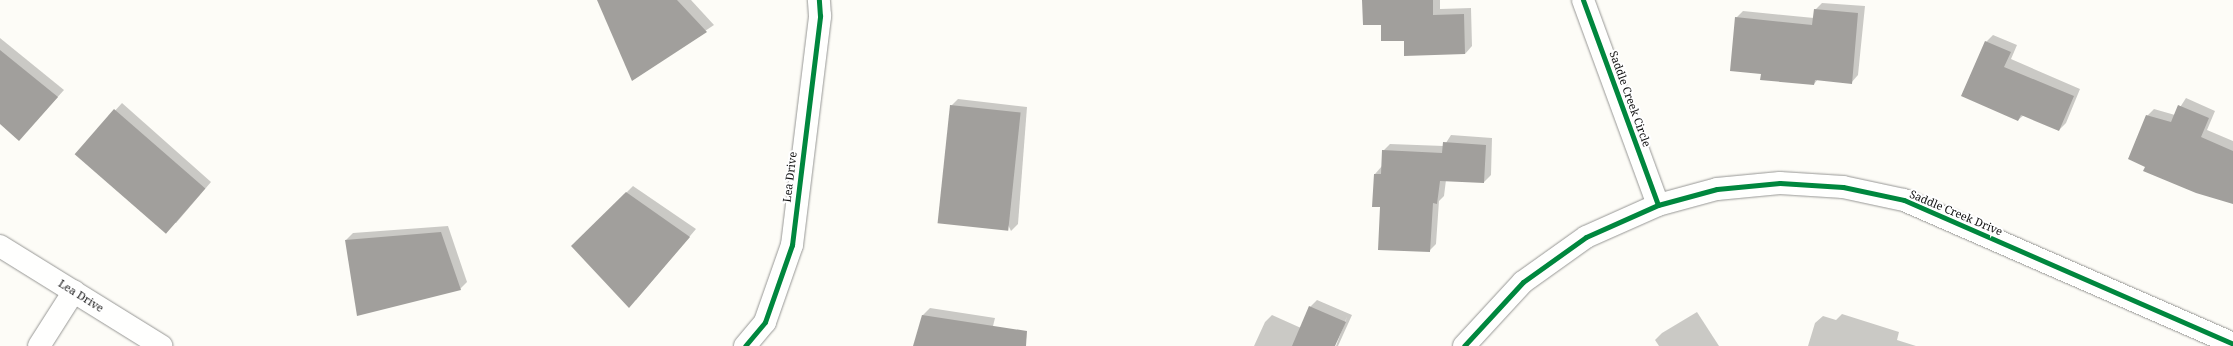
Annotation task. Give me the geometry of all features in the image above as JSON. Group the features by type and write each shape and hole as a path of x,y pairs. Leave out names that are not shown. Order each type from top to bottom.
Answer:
{"street":[{"name":"Lea Drive","path":"745,346 765,322 792,245 820,16 819,0"},
{"name":"Saddle Creek Circle","path":"1583,0 1658,205"},
{"name":"Saddle Creek Drive","path":"1464,346 1523,282 1586,237 1658,205 1717,189 1780,183 1842,187 1904,200 2233,344"},
{"name":"Lea Drive","path":"0,246 161,346"},
{"path":"38,346 74,291"}],"building":[{"path":"597,0 677,0 707,32 632,81"},
{"path":"1362,0 1433,0 1433,15 1464,14 1465,54 1404,56 1404,41 1381,41 1381,25 1363,25"},
{"path":"1814,9 1858,13 1852,84 1815,80 1814,85 1760,80 1761,74 1730,71 1735,17 1812,25"},
{"path":"1985,41 2011,52 2004,67 2074,96 2059,131 2021,115 2018,121 1961,96"},
{"path":"0,50 58,97 19,141 0,124"},
{"path":"950,105 1021,112 1008,231 938,223"},
{"path":"2178,105 2209,118 2201,137 2233,151 2233,204 2196,193 2143,171 2145,167 2128,159 2146,115 2171,122"},
{"path":"114,109 205,188 166,234 75,154"},
{"path":"1443,142 1486,145 1484,183 1440,181 1437,204 1433,203 1430,252 1378,250 1380,207 1372,207 1374,174 1381,174 1382,150 1442,153"},
{"path":"626,192 690,237 629,308 571,246"},
{"path":"441,232 461,290 357,316 345,240"},
{"path":"1309,306 1346,322 1335,346 1292,346"},
{"path":"922,315 1027,331 1026,346 913,346"}],"cycle path":[{"path":"745,346 765,322 792,245 820,16 819,0"},
{"path":"1583,0 1658,205"},
{"path":"1464,346 1523,282 1586,237 1658,205 1717,189 1780,183 1843,187 1904,200 2233,344"}]}
